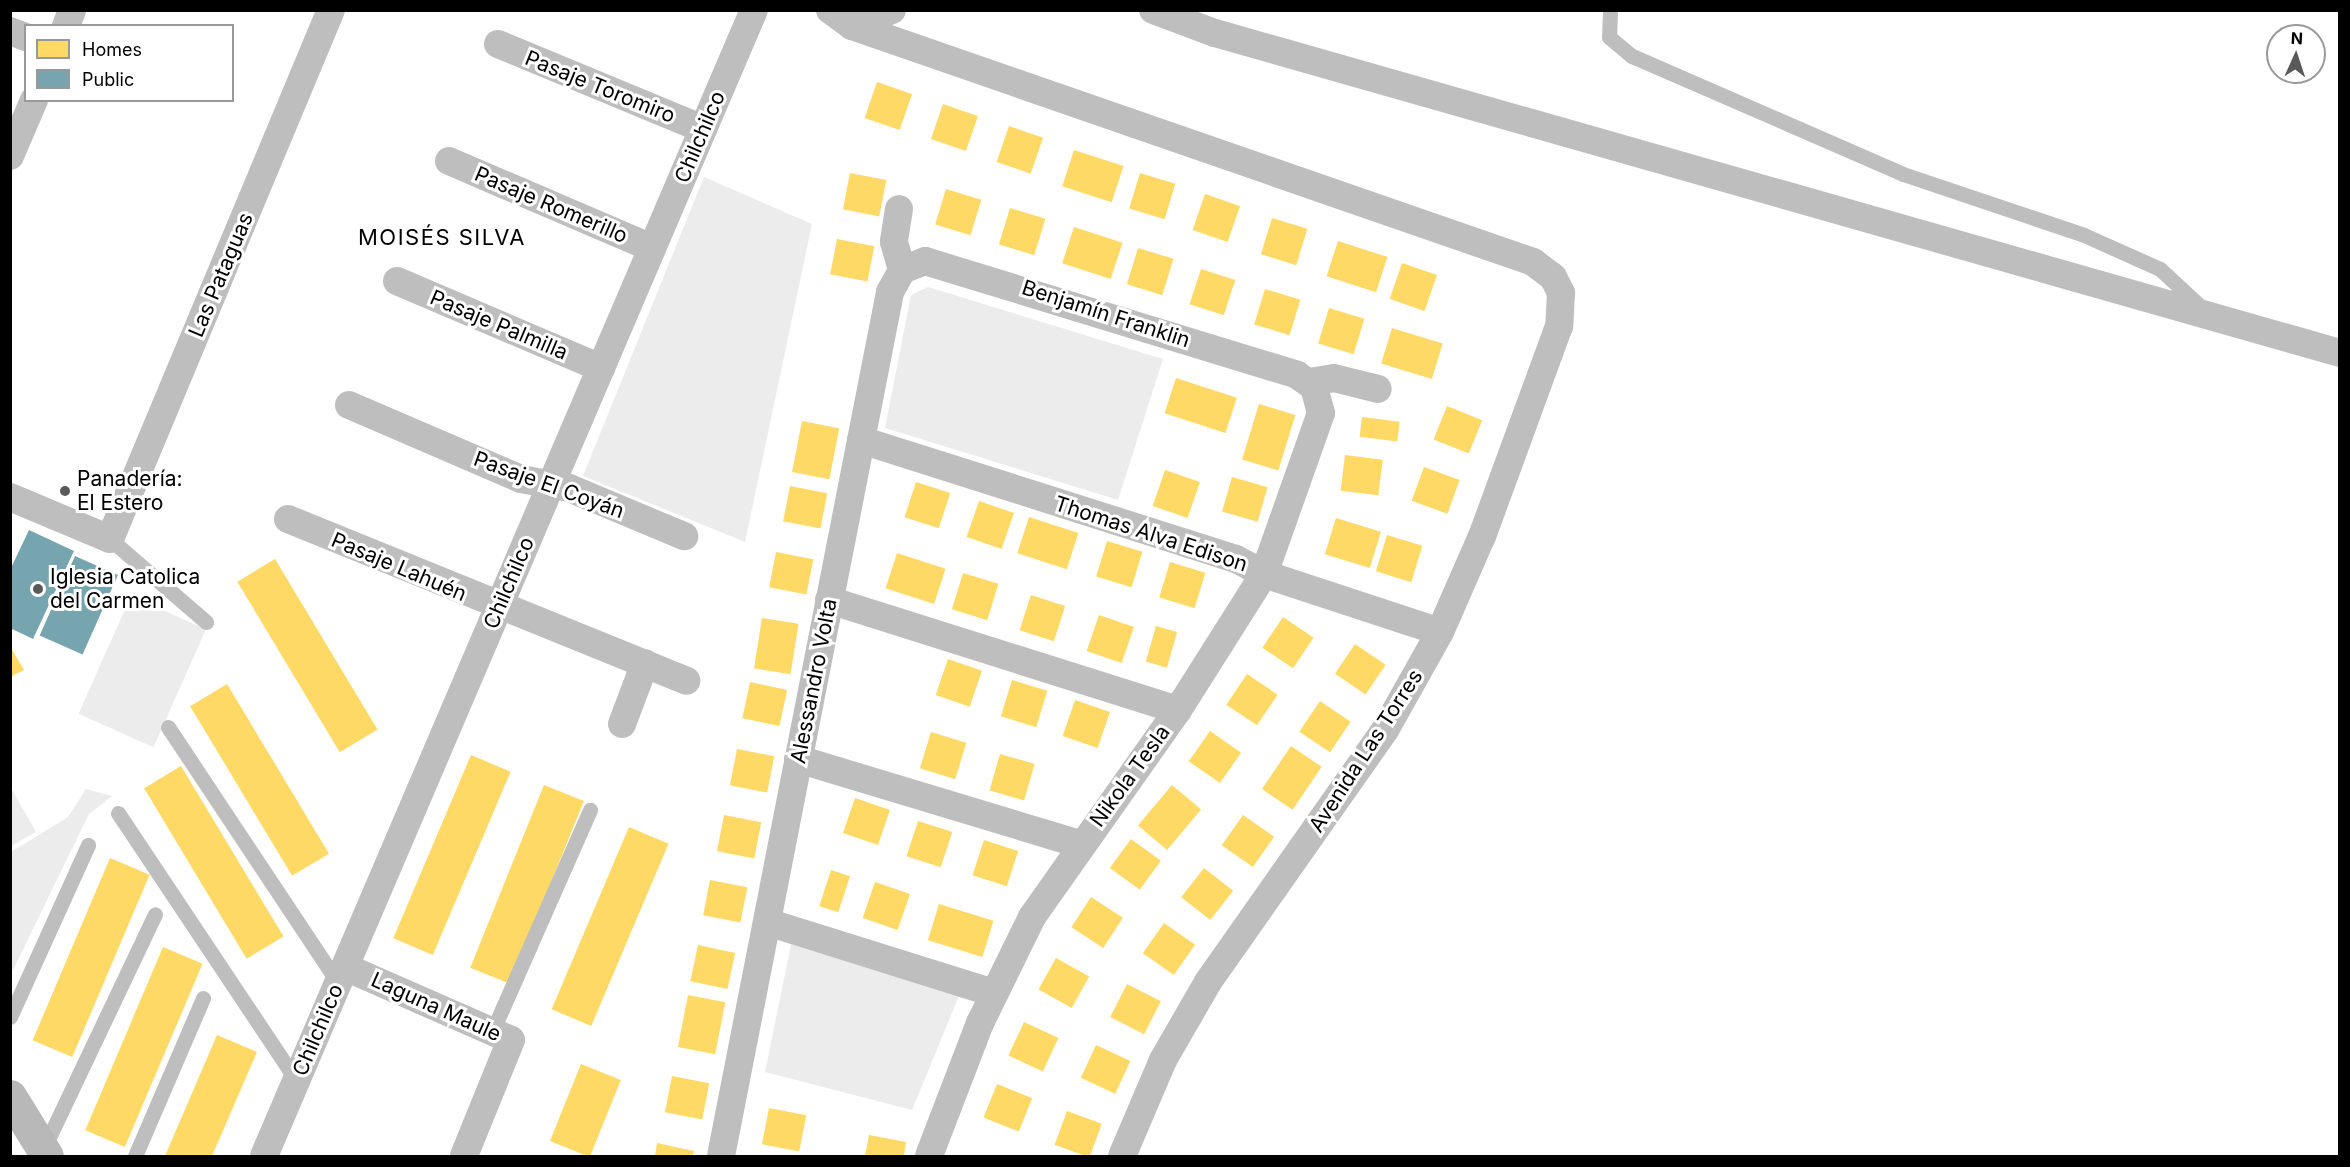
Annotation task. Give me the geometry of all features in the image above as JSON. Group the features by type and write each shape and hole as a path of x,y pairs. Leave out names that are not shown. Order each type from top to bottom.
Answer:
{"street":[{"name":"Las Pataguas","path":"110,539 331,10"},
{"name":"Chilchilco","path":"264,1156 754,10"},
{"path":"841,18 892,10"},
{"path":"1154,10 1215,33 2340,353"},
{"name":"Avenida Las Torres","path":"841,18 1533,262 1558,284 1559,326 1482,536 1440,632 1385,730 1208,982 1163,1060 1122,1156"},
{"name":"Pasaje Toromiro","path":"498,44 703,129"},
{"path":"10,156 33,102"},
{"name":"Pasaje Romerillo","path":"449,161 652,248"},
{"path":"899,209 894,242 902,270"},
{"name":"Benjamín Franklin","path":"902,270 917,262 945,263 1313,388 1334,378 1378,389"},
{"name":"Alessandro Volta","path":"721,1156 890,292 902,270"},
{"name":"Pasaje Palmilla","path":"397,281 601,368"},
{"name":"Nikola Tesla","path":"929,1156 994,993 1032,917 1080,844 1178,710 1264,574 1319,423 1313,388"},
{"name":"Pasaje El Coyán","path":"349,405 521,479 551,485 684,536"},
{"name":"Thomas Alva Edison","path":"861,440 1236,559 1264,574 1440,632"},
{"path":"10,497 110,539"},
{"name":"Pasaje Lahuén","path":"288,519 686,681"},
{"path":"829,600 1178,710"},
{"path":"622,724 645,663"},
{"path":"798,759 1080,844"},
{"path":"767,922 994,993"},
{"name":"Laguna Maule","path":"342,975 511,1040 464,1156"},
{"path":"10,1096 45,1153"}],"lane":[{"path":"1610,10 1609,37 1632,56 1903,174 2138,259 2160,269 2211,316"},
{"path":"110,539 206,622"},
{"path":"168,727 342,975"},
{"path":"492,1032 590,810"},
{"path":"118,813 297,1081"},
{"path":"10,1017 88,845"},
{"path":"45,1153 155,914"},
{"path":"135,1156 203,998"}],"shaded area":[{"path":"704,177 812,224 745,542 583,476"},
{"path":"928,287 1163,359 1118,500 885,428 911,295"},
{"path":"131,596 206,629 153,747 79,714"},
{"path":"11,788 36,832 10,846"},
{"path":"86,789 112,796 89,814 11,974 11,852 68,817"},
{"path":"792,940 961,991 912,1110 765,1072"}],"building: Homes":[{"path":"877,82 912,94 900,130 865,118"},
{"path":"943,104 978,116 966,151 931,139"},
{"path":"1009,126 1043,138 1031,174 997,162"},
{"path":"1074,150 1123,166 1112,202 1062,186"},
{"path":"850,173 886,180 879,216 843,209"},
{"path":"1140,173 1175,184 1165,219 1129,208"},
{"path":"946,189 981,200 971,235 935,224"},
{"path":"1205,194 1240,206 1228,242 1193,230"},
{"path":"1010,208 1045,219 1034,255 999,244"},
{"path":"1272,218 1307,229 1296,265 1261,254"},
{"path":"1074,227 1123,243 1111,279 1062,263"},
{"path":"837,239 874,246 867,282 830,274"},
{"path":"1338,241 1387,257 1376,292 1327,276"},
{"path":"1138,248 1173,259 1162,295 1127,284"},
{"path":"1402,263 1437,275 1425,311 1390,299"},
{"path":"1201,269 1235,280 1224,315 1190,304"},
{"path":"1265,289 1300,300 1290,335 1254,324"},
{"path":"1329,308 1364,319 1354,354 1318,343"},
{"path":"1392,328 1443,343 1432,379 1381,363"},
{"path":"1176,378 1237,398 1225,433 1165,413"},
{"path":"1259,404 1295,415 1278,471 1242,459"},
{"path":"1447,406 1482,420 1469,454 1434,439"},
{"path":"1362,417 1400,422 1397,441 1360,437"},
{"path":"802,421 839,428 829,479 792,472"},
{"path":"1345,455 1383,460 1378,495 1341,491"},
{"path":"1424,467 1460,480 1447,514 1412,501"},
{"path":"1165,470 1200,482 1188,518 1153,506"},
{"path":"1232,477 1268,487 1258,522 1222,512"},
{"path":"916,482 950,493 939,528 905,517"},
{"path":"790,486 827,493 820,529 783,521"},
{"path":"979,501 1014,513 1002,549 967,537"},
{"path":"1029,517 1078,533 1067,569 1017,553"},
{"path":"1336,518 1381,532 1370,568 1325,554"},
{"path":"1387,535 1422,546 1411,582 1376,571"},
{"path":"1107,541 1142,552 1132,587 1096,576"},
{"path":"776,552 813,559 806,595 769,587"},
{"path":"897,553 946,569 934,604 886,588"},
{"path":"275,559 377,730 340,752 237,582"},
{"path":"1170,562 1205,573 1195,608 1159,597"},
{"path":"963,573 998,584 987,620 952,609"},
{"path":"1031,595 1065,606 1054,641 1020,630"},
{"path":"1099,615 1134,627 1122,663 1087,651"},
{"path":"1283,617 1314,638 1293,668 1262,648"},
{"path":"762,618 799,624 791,674 754,668"},
{"path":"1156,626 1177,632 1167,668 1146,662"},
{"path":"1355,644 1386,665 1366,695 1335,674"},
{"path":"10,646 24,670 10,677"},
{"path":"948,659 982,671 970,707 936,695"},
{"path":"1247,674 1278,695 1257,725 1226,705"},
{"path":"1012,680 1047,691 1036,727 1001,716"},
{"path":"750,682 787,690 779,726 742,718"},
{"path":"227,684 329,854 292,876 190,706"},
{"path":"1075,700 1110,712 1098,748 1063,736"},
{"path":"1320,701 1351,722 1330,752 1299,732"},
{"path":"1210,731 1241,753 1220,783 1189,761"},
{"path":"931,732 966,743 955,779 920,768"},
{"path":"1291,746 1322,767 1293,810 1262,789"},
{"path":"737,749 774,756 767,793 730,785"},
{"path":"1000,754 1035,764 1024,800 990,791"},
{"path":"471,755 511,772 433,955 393,938"},
{"path":"181,766 283,937 247,959 144,788"},
{"path":"544,785 584,801 510,984 470,968"},
{"path":"1172,785 1201,809 1167,850 1138,826"},
{"path":"855,798 890,810 878,845 843,833"},
{"path":"724,815 761,822 754,859 717,851"},
{"path":"1243,815 1274,837 1253,867 1222,845"},
{"path":"918,821 952,832 941,867 907,856"},
{"path":"629,827 669,844 591,1026 552,1009"},
{"path":"1131,839 1161,861 1140,890 1110,868"},
{"path":"984,840 1018,851 1007,886 973,875"},
{"path":"110,858 150,875 72,1057 33,1040"},
{"path":"1204,868 1233,891 1210,920 1181,897"},
{"path":"831,870 850,876 838,912 819,906"},
{"path":"710,880 747,887 740,923 703,915"},
{"path":"875,882 910,894 898,930 863,918"},
{"path":"1091,897 1123,918 1103,948 1071,927"},
{"path":"939,904 994,921 982,957 928,940"},
{"path":"1164,923 1195,945 1174,975 1143,953"},
{"path":"698,945 735,953 727,989 690,981"},
{"path":"163,947 203,964 125,1147 85,1130"},
{"path":"1056,958 1089,976 1072,1008 1039,989"},
{"path":"1127,984 1161,1001 1144,1034 1110,1017"},
{"path":"688,995 725,1002 715,1054 678,1047"},
{"path":"1024,1022 1058,1038 1043,1072 1008,1056"},
{"path":"217,1035 257,1052 212,1156 165,1156"},
{"path":"1096,1045 1130,1061 1115,1094 1081,1078"},
{"path":"581,1064 621,1080 590,1156 550,1141"},
{"path":"672,1076 709,1083 702,1120 665,1112"},
{"path":"997,1084 1032,1098 1019,1132 984,1117"},
{"path":"769,1108 806,1115 799,1152 762,1144"},
{"path":"1067,1111 1102,1124 1090,1156 1055,1145"},
{"path":"869,1135 906,1142 904,1156 865,1156"},
{"path":"657,1143 694,1151 693,1156 655,1156"}],"building: Public":[{"path":"29,530 74,551 33,639 10,628 10,570"},
{"path":"75,556 118,575 83,655 40,635"}],"place":[{"name":"Panadería: El Estero","path":"65,491"},
{"name":"Iglesia Catolica del Carmen","path":"38,589"}],"district":[{"name":"MOISÉS SILVA","path":"442,238"}]}
